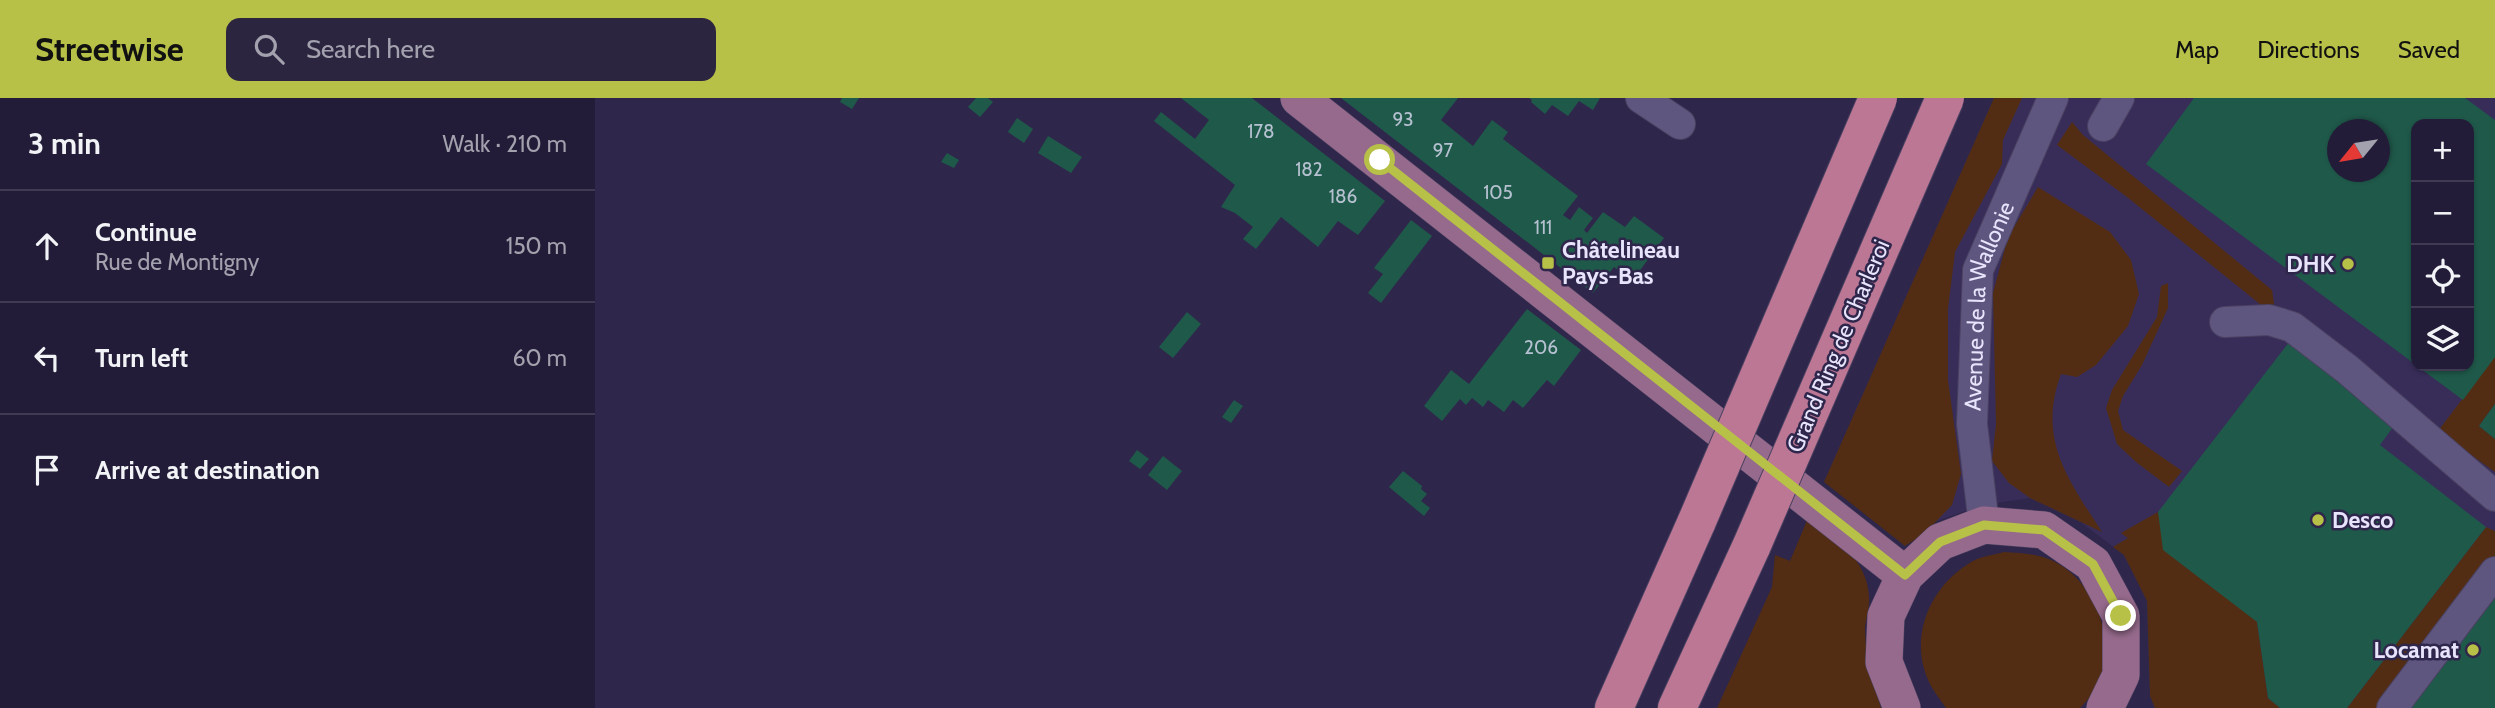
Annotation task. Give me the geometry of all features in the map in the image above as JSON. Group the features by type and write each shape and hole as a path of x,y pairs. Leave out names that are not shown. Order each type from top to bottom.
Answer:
{"highway":[{"path":"1614,708 1697,522 1878,98"},
{"name":"Grand Ring de Charleroi","path":"1677,708 1752,545 1945,98"}],"main road":[{"path":"1299,98 1905,575"},
{"path":"1900,707 1884,662 1886,616 1905,575 1940,542 1984,525 2044,530 2093,564 2121,616 2120,675 2105,708"},
{"path":"2120,675 2136,708"}],"street":[{"path":"1641,98 1680,124"},
{"name":"Avenue de la Wallonie","path":"1984,525 1972,424 1979,270 2053,98"},
{"path":"2103,125 2119,98"},
{"path":"2225,322 2269,320 2292,327 2347,369 2495,496"},
{"path":"2392,708 2495,572"}],"shaded area":[{"path":"1994,98 2495,98 2495,708 2155,708 2150,696 2147,601 2124,555 2082,523 2030,498 1982,505 1934,522 1824,482"},
{"path":"1994,98 2022,98 2003,140 2002,164 1955,252 1948,309 1948,380 1961,474 1952,505 1925,533 1905,546 1824,482"},
{"path":"2072,122 2083,135 2272,290 2274,304 2266,309 2127,197 2057,145"},
{"path":"2038,187 2110,232 2131,260 2139,294 2128,326 2096,365 2077,377 2061,374 2054,397 2052,419 2060,458 2078,494 2102,532 2030,498 2009,483 1992,461 1996,424 1993,293 2008,237"},
{"path":"2168,283 2168,308 2118,411 2123,430 2182,471 2169,487 2117,444 2106,408 2112,390 2157,317 2161,286"},
{"path":"2495,356 2495,404 2479,426 2495,439 2495,472 2438,431"},
{"path":"2158,512 2257,622 2268,698 2280,708 2155,708 2150,696 2147,601 2124,555 2113,547 2128,538 2121,533"},
{"path":"1808,518 1839,542 1863,571 1869,596 1865,628 1866,649 1881,708 1717,708 1772,587 1775,555 1790,561"},
{"path":"2486,527 2495,531 2495,571 2388,708 2347,708"},
{"path":"2004,552 2026,554 2055,562 2077,579 2090,595 2104,633 2105,653 2102,673 2093,692 2080,708 1946,708 1931,686 1921,650 1922,632 1934,599 1958,571 1973,561"}],"building":[{"path":"842,98 859,98 852,109 840,102"},
{"path":"976,98 988,98 993,102 980,117 968,107"},
{"path":"1181,98 1252,98 1385,201 1358,235 1338,221 1318,247 1281,217 1256,249 1243,239 1253,227 1235,213 1221,207 1235,185 1154,121 1161,112 1195,139 1209,120"},
{"path":"1341,98 1458,98 1441,120 1473,146 1492,120 1508,132 1503,139 1578,196 1563,215 1570,220 1579,207 1593,218 1584,230 1587,233 1603,212 1625,227 1634,216 1664,238 1632,281 1614,267 1593,293"},
{"path":"1529,98 1600,98 1593,110 1579,101 1568,116 1552,105 1545,114"},
{"name":"DHK","path":"2194,98 2465,98 2495,120 2495,357 2463,400 2424,371 2474,371 2474,119 2411,119 2411,361 2146,164"},
{"path":"1017,118 1033,129 1024,143 1008,132"},
{"path":"1048,136 1082,157 1071,173 1038,153"},
{"path":"947,153 959,160 954,168 941,162"},
{"path":"1411,220 1432,236 1381,303 1368,293 1383,274 1374,268"},
{"path":"1527,309 1581,350 1554,386 1547,380 1523,408 1513,400 1504,412 1488,400 1483,407 1472,398 1466,405 1460,399 1442,421 1424,406 1451,370 1469,384"},
{"path":"1187,312 1201,324 1173,358 1159,347"},
{"name":"Desco","path":"2290,341 2396,423 2380,445 2486,527 2347,708 2280,708 2268,698 2257,622 2163,550 2158,512"},
{"path":"1234,400 1243,406 1231,423 1222,417"},
{"path":"2495,404 2495,439 2479,426"},
{"path":"1137,450 1149,459 1140,469 1129,461"},
{"path":"1163,456 1182,471 1167,490 1148,475"},
{"path":"1403,471 1422,486 1421,489 1427,494 1421,501 1430,508 1424,516 1389,487"},
{"name":"Locamat","path":"2495,593 2495,708 2406,708"}],"place":[{"name":"Châtelineau Pays-Bas","path":"1548,263"},
{"name":"DHK","path":"2348,264"},
{"name":"Desco","path":"2318,520"},
{"name":"Locamat","path":"2473,650"}],"route":[{"path":"1380,160 1905,575 1940,542 1984,525 2044,530 2093,564 2121,616"}]}
